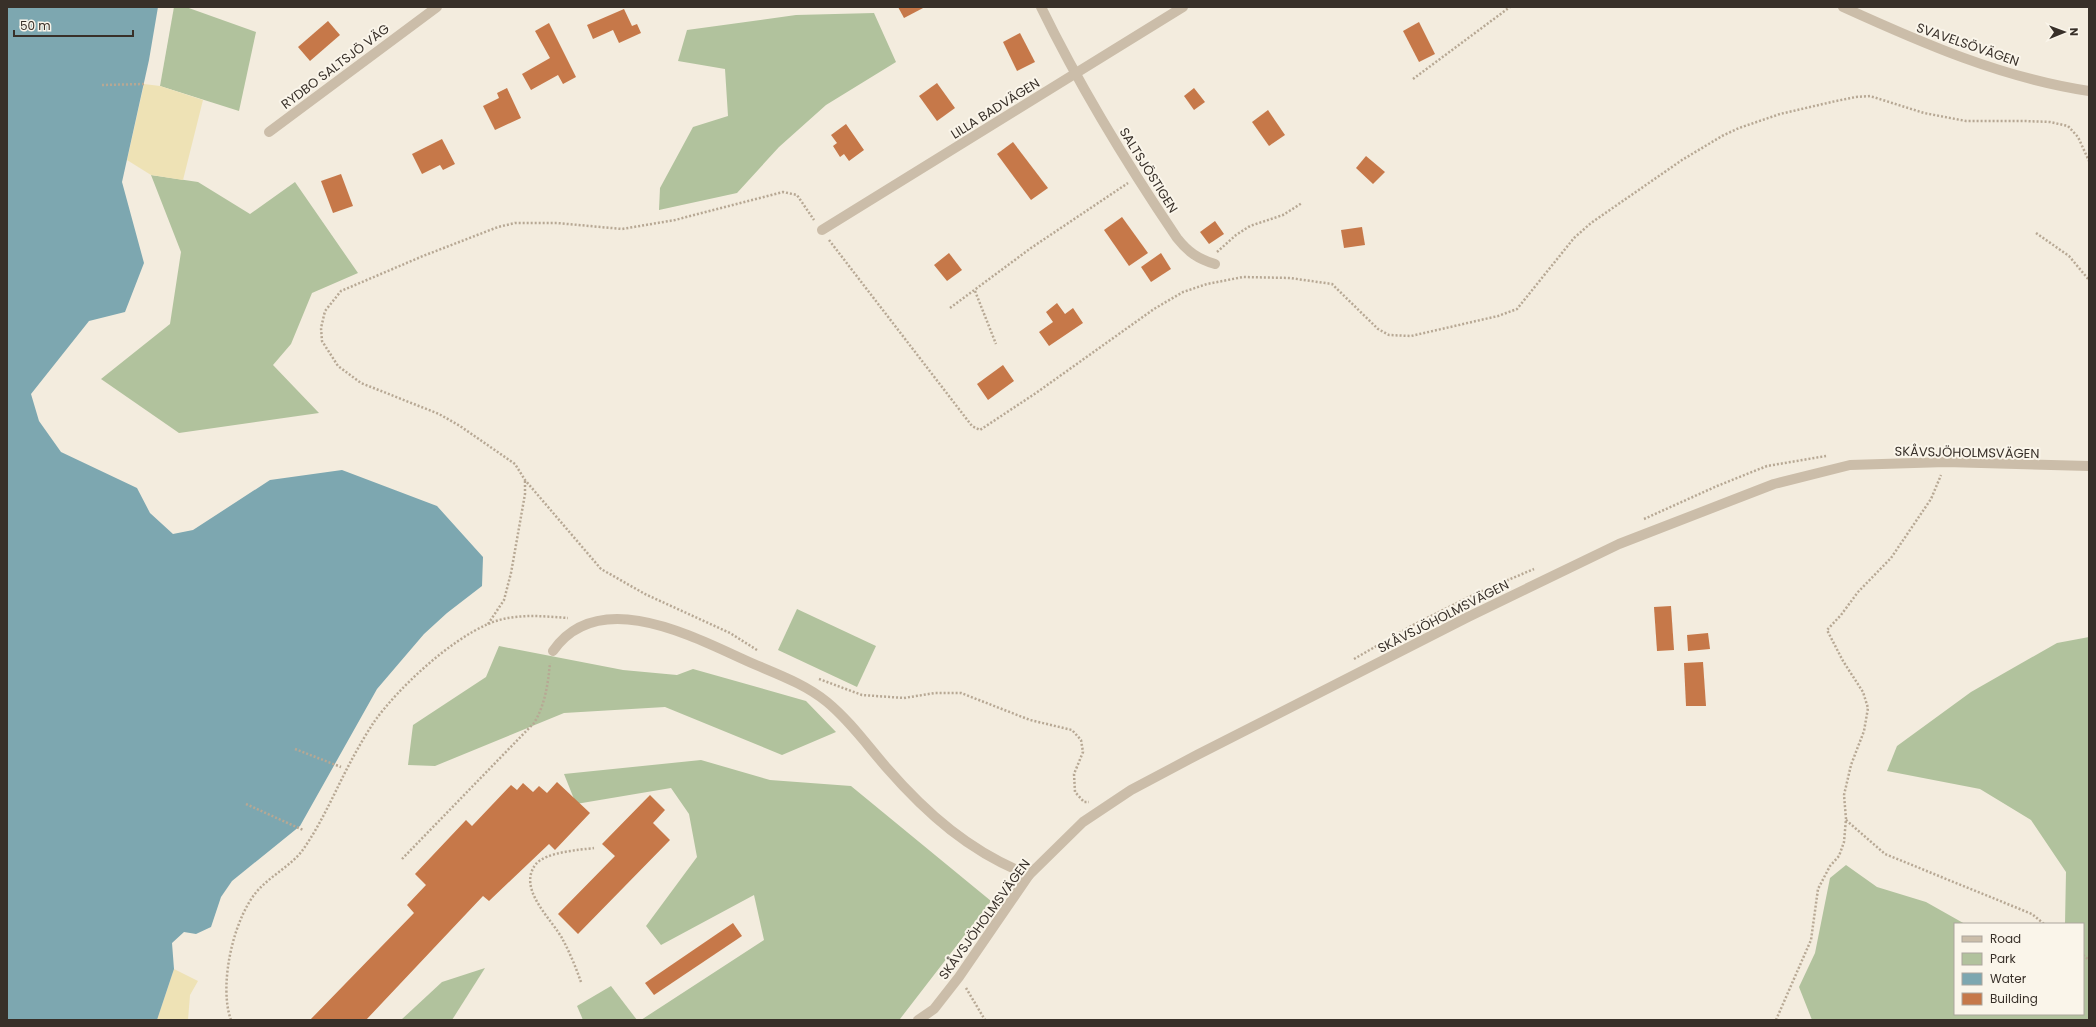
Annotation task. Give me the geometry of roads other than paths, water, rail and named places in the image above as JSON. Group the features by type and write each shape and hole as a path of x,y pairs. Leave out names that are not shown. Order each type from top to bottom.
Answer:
{"street":[{"name":"RYDBO SALTSJÖ VÄG","path":"269,132 437,7"},
{"path":"1041,7 1076,73"},
{"name":"LILLA BADVÄGEN","path":"822,230 1183,7"},
{"name":"SVAVELSÖVÄGEN","path":"1843,7 1962,58 2041,83 2089,91"},
{"name":"SALTSJÖSTIGEN","path":"1076,73 1136,178 1184,246 1198,258 1211,263"},
{"name":"SKÅVSJÖHOLMSVÄGEN","path":"918,1020 934,1009 959,977 1029,875 1083,822 1131,790 1468,617 1619,544 1774,484 1850,465 1946,462 2089,466"},
{"path":"553,651 567,635 594,621 622,619 655,623 723,650 813,692 845,718 893,774 926,808 962,840 1001,864 1029,875"}],"water":[{"path":"7,7 158,7 149,60 122,182 144,263 125,312 89,321 31,394 39,421 61,452 137,488 150,513 173,534 193,530 270,480 342,470 437,506 483,557 482,586 447,613 424,634 377,689 300,826 232,881 221,897 211,927 196,934 184,932 172,943 174,969 157,1020 7,1020"}]}
